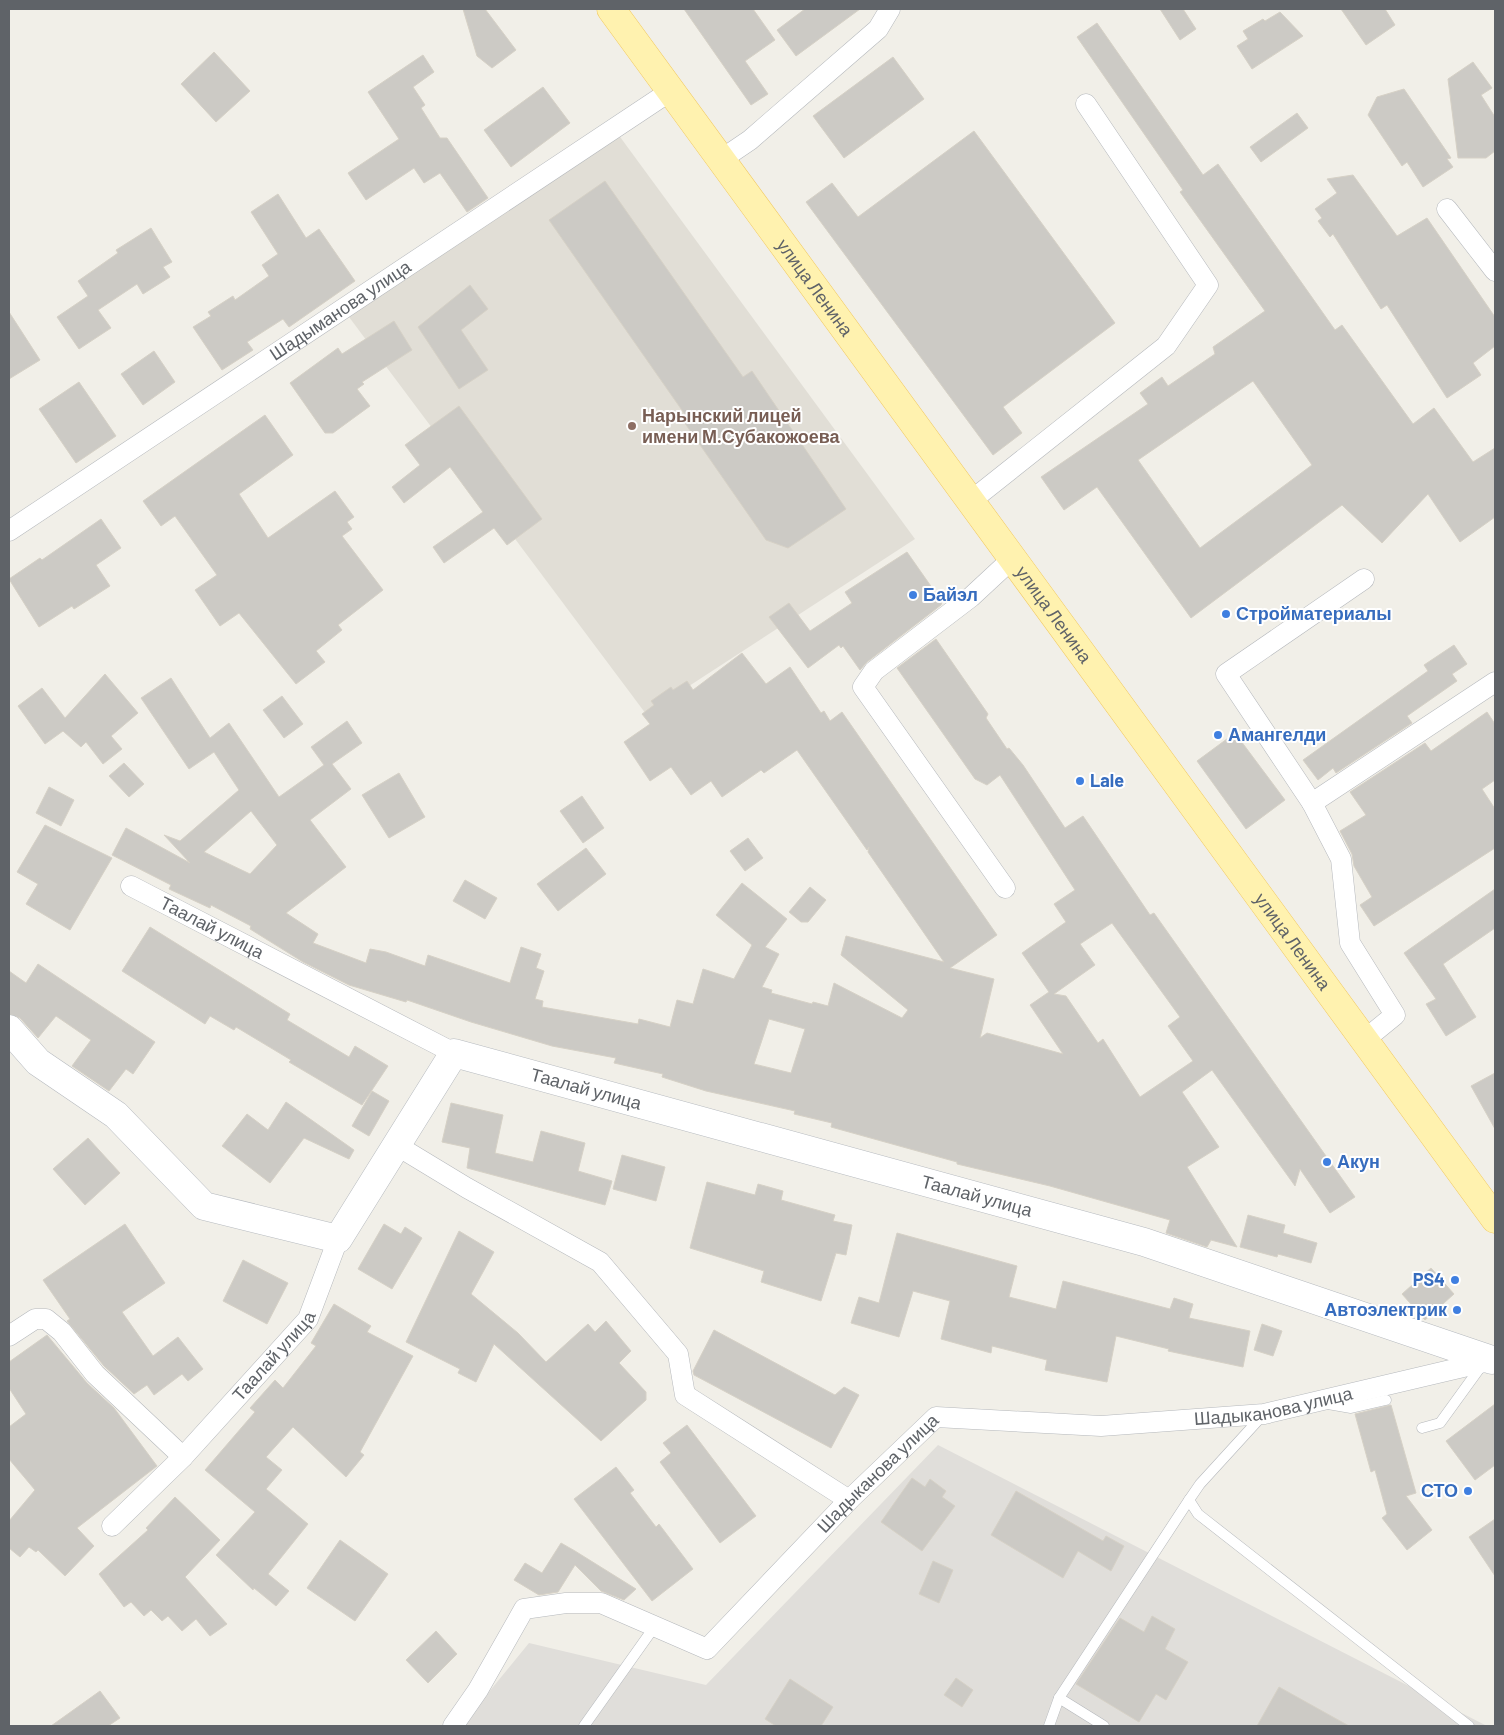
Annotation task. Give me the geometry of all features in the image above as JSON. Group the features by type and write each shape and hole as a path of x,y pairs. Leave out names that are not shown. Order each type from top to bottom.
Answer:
{"main road":[{"name":"улица Ленина","path":"611,9 972,500 1495,1219"}],"street":[{"path":"722,159 750,140 878,29 890,9"},
{"name":"Шадыманова улица","path":"9,531 672,90"},
{"path":"972,500 1166,346 1208,285 1086,104"},
{"path":"1447,209 1495,271"},
{"path":"1005,888 863,687 874,671 971,597 1013,558"},
{"path":"1364,579 1226,674 1312,803 1341,859 1350,944 1396,1015 1368,1038"},
{"path":"1312,803 1495,682"},
{"name":"Таалай улица","path":"131,886 454,1053 1144,1242 1490,1360"},
{"path":"9,1029 38,1062 116,1115 204,1206 338,1239"},
{"name":"Таалай улица","path":"112,1526 183,1457 308,1319 338,1239 454,1053"},
{"path":"396,1146 600,1262 678,1354 686,1395 849,1500"},
{"path":"9,1336 35,1319 46,1319 62,1332 95,1374 183,1457"},
{"name":"Шадыканова улица","path":"453,1726 478,1690 524,1609 566,1603 601,1603 707,1649 849,1500 936,1417 1101,1426 1264,1414 1490,1360"}],"lane":[{"path":"1422,1428 1440,1423 1490,1360"},
{"path":"1313,1402 1351,1408 1386,1400"},
{"path":"1049,1726 1060,1698 1200,1484 1264,1414"},
{"path":"1189,1500 1198,1514 1469,1726"},
{"path":"584,1726 655,1626"},
{"path":"1060,1698 1104,1726"}],"shaded area":[{"name":"Нарынский лицей имени М.Субакожоева","path":"615,130 915,539 646,714 346,313"},
{"path":"938,1445 1487,1726 461,1726 529,1643 706,1685"}],"building":[{"path":"463,9 485,9 516,50 492,68 477,56"},
{"path":"684,9 753,9 775,40 745,61 768,94 751,105"},
{"path":"805,9 860,9 796,56 777,30"},
{"path":"1160,9 1183,9 1196,29 1180,40"},
{"path":"1341,9 1385,9 1395,25 1366,45"},
{"path":"1280,12 1303,36 1252,69 1237,46 1248,39 1243,31 1263,19 1265,21"},
{"path":"1097,23 1203,175 1218,164 1335,330 1342,325 1413,424 1434,408 1473,462 1495,448 1495,517 1460,542 1428,494 1382,543 1342,505 1191,618 1097,487 1064,510 1041,477 1148,404 1140,393 1162,377 1168,386 1215,354 1213,347 1265,311 1180,192 1183,190 1077,37","holes":["1253,381 1312,465 1200,548 1138,460"]},
{"path":"214,52 250,91 216,122 181,84"},
{"path":"423,55 434,72 413,87 425,105 421,108 440,138 447,138 488,198 467,212 440,173 424,183 414,168 366,200 348,173 399,139 368,92"},
{"path":"893,57 924,99 844,158 813,116"},
{"path":"1473,62 1492,88 1481,95 1495,117 1495,151 1486,158 1458,158 1448,79"},
{"path":"543,87 570,123 511,167 484,130"},
{"path":"1404,89 1451,158 1447,159 1453,167 1423,187 1407,162 1402,166 1368,115 1377,97"},
{"path":"1297,113 1308,128 1261,162 1250,147"},
{"path":"974,131 1115,323 1003,407 1022,433 993,455 806,202 832,183 858,217"},
{"path":"1353,175 1397,236 1427,218 1495,317 1495,346 1473,363 1481,375 1447,398 1387,305 1381,309 1333,234 1330,237 1318,221 1322,218 1315,209 1337,193 1327,179"},
{"path":"605,181 743,377 752,371 846,509 788,548 766,540 682,419 686,416 549,220"},
{"path":"278,194 306,238 319,229 355,281 289,327 283,319 247,342 253,350 222,370 193,327 211,316 208,312 233,296 235,300 269,276 262,265 278,254 251,212"},
{"path":"151,228 172,262 163,267 170,277 143,294 137,284 98,310 111,328 79,349 57,317 88,296 78,281 118,253 116,250"},
{"path":"470,285 488,309 461,330 488,370 459,389 418,327"},
{"path":"9,312 40,360 9,379"},
{"path":"394,321 412,350 362,382 364,384 357,389 370,406 333,433 325,433 290,383 338,348 342,354"},
{"path":"154,351 175,382 143,405 121,374"},
{"path":"79,382 116,436 76,463 39,409"},
{"path":"459,406 542,519 507,545 494,528 444,563 433,547 483,512 450,467 404,503 392,487 420,465 405,445"},
{"path":"265,415 293,455 239,494 268,538 335,491 354,517 347,522 352,529 342,536 383,590 338,625 342,630 316,651 325,662 296,684 239,613 220,626 195,590 217,575 175,516 161,526 143,501"},
{"path":"101,519 121,548 96,565 110,586 74,609 72,606 39,627 9,579 40,558 42,560"},
{"path":"907,552 942,602 941,605 867,662 860,670 843,646 841,648 839,645 808,668 769,617 789,603 810,631 852,603 845,592"},
{"path":"936,639 988,714 986,718 1007,749 1009,748 1023,765 1065,828 1083,816 1150,915 1154,913 1355,1197 1330,1213 1300,1169 1295,1186 1212,1070 1182,1092 1219,1147 1187,1167 1237,1247 1211,1240 1207,1247 1166,1233 1170,1220 1050,1186 957,1164 957,1162 831,1127 832,1123 794,1114 795,1111 706,1091 662,1077 663,1074 614,1063 616,1058 552,1046 471,1022 407,1000 406,1002 349,985 303,962 250,929 251,926 211,905 210,908 169,889 171,885 112,855 126,828 190,863 164,835 180,841 239,790 214,752 189,769 141,698 171,678 210,738 229,723 279,797 324,765 311,747 347,721 362,743 332,764 351,789 310,820 346,867 286,913 318,934 313,943 366,963 370,949 386,952 425,966 428,955 510,983 521,947 541,954 536,968 544,971 535,999 543,1001 542,1007 638,1024 639,1019 670,1027 677,1000 693,1004 703,969 734,979 752,945 716,915 742,883 787,919 765,947 779,954 762,987 772,990 771,993 812,1004 813,1002 828,1006 834,983 902,1018 908,1010 841,955 846,936 944,962 868,852 869,847 867,850 797,750 764,773 761,770 722,797 711,781 691,795 671,767 650,781 624,742 650,724 642,714 654,705 651,701 671,687 673,690 687,681 693,690 742,653 766,684 790,667 821,713 824,711 830,721 842,712 997,935 950,968 994,979 980,1038 987,1033 1063,1054 1030,1005 1049,992 1022,953 1066,922 1054,904 1075,890 1000,775 987,785 975,779 897,668","holes":["251,811 277,845 250,874 204,852","1112,923 1180,1017 1168,1026 1193,1061 1140,1097 1103,1039 1098,1043 1066,996 1054,994 1095,965 1080,944","769,1019 805,1029 791,1073 754,1064"]},
{"path":"1454,645 1467,664 1452,674 1457,681 1407,716 1412,723 1336,773 1333,768 1318,780 1303,760 1428,671 1424,665"},
{"path":"105,674 138,713 111,736 122,749 103,764 86,742 81,747 63,731 45,744 18,706 42,688 65,718"},
{"path":"282,696 303,724 284,738 263,710"},
{"path":"1487,712 1495,724 1495,780 1482,789 1495,809 1495,848 1374,926 1360,905 1372,897 1354,866 1352,854 1340,831 1366,815 1350,792 1425,743 1431,751"},
{"path":"1235,733 1285,800 1246,829 1197,761"},
{"path":"124,763 144,784 129,797 109,776"},
{"path":"399,773 425,817 389,838 362,795"},
{"path":"49,787 74,800 61,826 36,813"},
{"path":"582,796 604,828 583,843 560,811"},
{"path":"45,825 112,858 70,930 26,904 38,884 17,872"},
{"path":"748,838 763,858 745,871 730,851"},
{"path":"586,848 606,874 558,911 537,884"},
{"path":"465,880 497,898 485,919 453,901"},
{"path":"810,887 826,900 808,922 801,922 789,912"},
{"path":"1495,889 1495,928 1443,964 1476,1017 1446,1036 1426,1004 1436,999 1404,953"},
{"path":"150,927 290,1014 287,1020 349,1057 355,1046 388,1066 362,1105 289,1062 291,1060 236,1027 234,1030 210,1016 205,1024 122,971"},
{"path":"38,964 155,1042 133,1074 126,1069 109,1091 72,1066 91,1040 56,1016 38,1038 20,1018 9,1014 9,971 26,983"},
{"path":"1495,1073 1495,1129 1471,1086"},
{"path":"372,1091 389,1101 369,1136 352,1126"},
{"path":"286,1102 354,1150 349,1159 304,1138 270,1183 222,1146 247,1114 268,1130"},
{"path":"451,1103 503,1115 495,1153 533,1162 541,1131 585,1143 578,1171 612,1181 605,1205 467,1168 470,1148 442,1142"},
{"path":"88,1138 120,1173 85,1205 53,1169"},
{"path":"622,1155 665,1167 656,1201 613,1189"},
{"path":"707,1182 755,1195 758,1184 783,1191 781,1200 835,1215 833,1221 852,1225 846,1255 836,1253 821,1301 761,1282 764,1271 690,1248"},
{"path":"1248,1215 1285,1225 1283,1233 1317,1243 1311,1263 1278,1254 1277,1257 1240,1247"},
{"path":"125,1224 165,1283 122,1312 153,1356 178,1337 203,1369 188,1381 182,1374 154,1395 147,1385 134,1394 104,1366 67,1321 70,1319 43,1280"},
{"path":"384,1224 401,1234 405,1227 422,1238 392,1289 358,1269"},
{"path":"459,1231 494,1252 471,1294 518,1333 546,1362 588,1324 595,1332 606,1321 631,1351 619,1363 646,1392 646,1400 601,1441 494,1344 476,1382 458,1373 460,1369 406,1342"},
{"path":"897,1233 1017,1266 1009,1297 1056,1309 1063,1281 1170,1309 1174,1298 1193,1304 1189,1318 1250,1331 1243,1367 1168,1351 1169,1349 1116,1336 1107,1382 1045,1370 1047,1360 992,1346 991,1353 941,1339 950,1301 913,1291 899,1337 851,1323 859,1297 879,1303"},
{"path":"243,1260 288,1283 267,1324 223,1301"},
{"path":"1431,1268 1454,1294 1425,1320 1402,1294"},
{"path":"334,1304 371,1326 367,1332 413,1356 360,1452 364,1455 346,1477 293,1427 266,1457 282,1470 266,1489 308,1524 268,1574 289,1591 276,1606 254,1588 253,1590 216,1555 255,1512 205,1470 255,1412 250,1408 275,1380 283,1388 316,1346 311,1343"},
{"path":"1262,1324 1282,1331 1273,1356 1254,1350"},
{"path":"714,1330 835,1395 844,1387 859,1395 831,1448 694,1375 693,1371"},
{"path":"47,1335 87,1383 114,1408 157,1466 77,1528 94,1546 65,1576 38,1550 36,1552 29,1547 20,1557 9,1548 9,1521 35,1490 9,1459 9,1427 26,1414 9,1388 9,1362"},
{"path":"1495,1404 1495,1465 1475,1480 1446,1441"},
{"path":"1391,1405 1416,1493 1406,1496 1432,1530 1407,1550 1382,1518 1387,1514 1375,1470 1371,1472 1355,1414"},
{"path":"687,1425 756,1516 720,1543 660,1462 671,1453 663,1443"},
{"path":"616,1467 634,1490 630,1493 656,1527 659,1524 693,1569 652,1601 574,1499"},
{"path":"912,1478 925,1487 930,1479 946,1491 942,1497 955,1506 922,1551 881,1522"},
{"path":"1016,1491 1103,1541 1106,1536 1124,1546 1111,1571 1078,1551 1063,1578 991,1535"},
{"path":"175,1497 220,1540 185,1577 227,1624 210,1636 196,1619 182,1631 168,1616 162,1621 151,1610 144,1616 131,1602 124,1607 99,1574 148,1530 146,1528"},
{"path":"1495,1519 1495,1576 1469,1537"},
{"path":"340,1540 388,1574 355,1621 307,1588"},
{"path":"561,1543 636,1589 624,1600 601,1591 575,1565 558,1592 539,1595 514,1580 525,1563 542,1573"},
{"path":"933,1561 953,1570 939,1603 919,1594"},
{"path":"1152,1616 1175,1629 1165,1649 1188,1662 1166,1700 1156,1694 1139,1722 1076,1684 1120,1618 1144,1632"},
{"path":"436,1631 457,1654 428,1683 406,1660"},
{"path":"956,1678 973,1690 962,1707 944,1695"},
{"path":"790,1679 833,1707 821,1726 776,1726 765,1719"},
{"path":"1279,1687 1349,1726 1257,1726"},
{"path":"100,1691 120,1718 108,1726 51,1726"}],"place":[{"name":"Нарынский лицей имени М.Субакожоева","path":"632,426"},
{"name":"Байэл","path":"913,595"},
{"name":"Стройматериалы","path":"1226,614"},
{"name":"Амангелди","path":"1218,735"},
{"name":"Lale","path":"1080,781"},
{"name":"Акун","path":"1327,1162"},
{"name":"PS4","path":"1455,1280"},
{"name":"Автоэлектрик","path":"1457,1310"},
{"name":"СТО","path":"1468,1491"}]}
